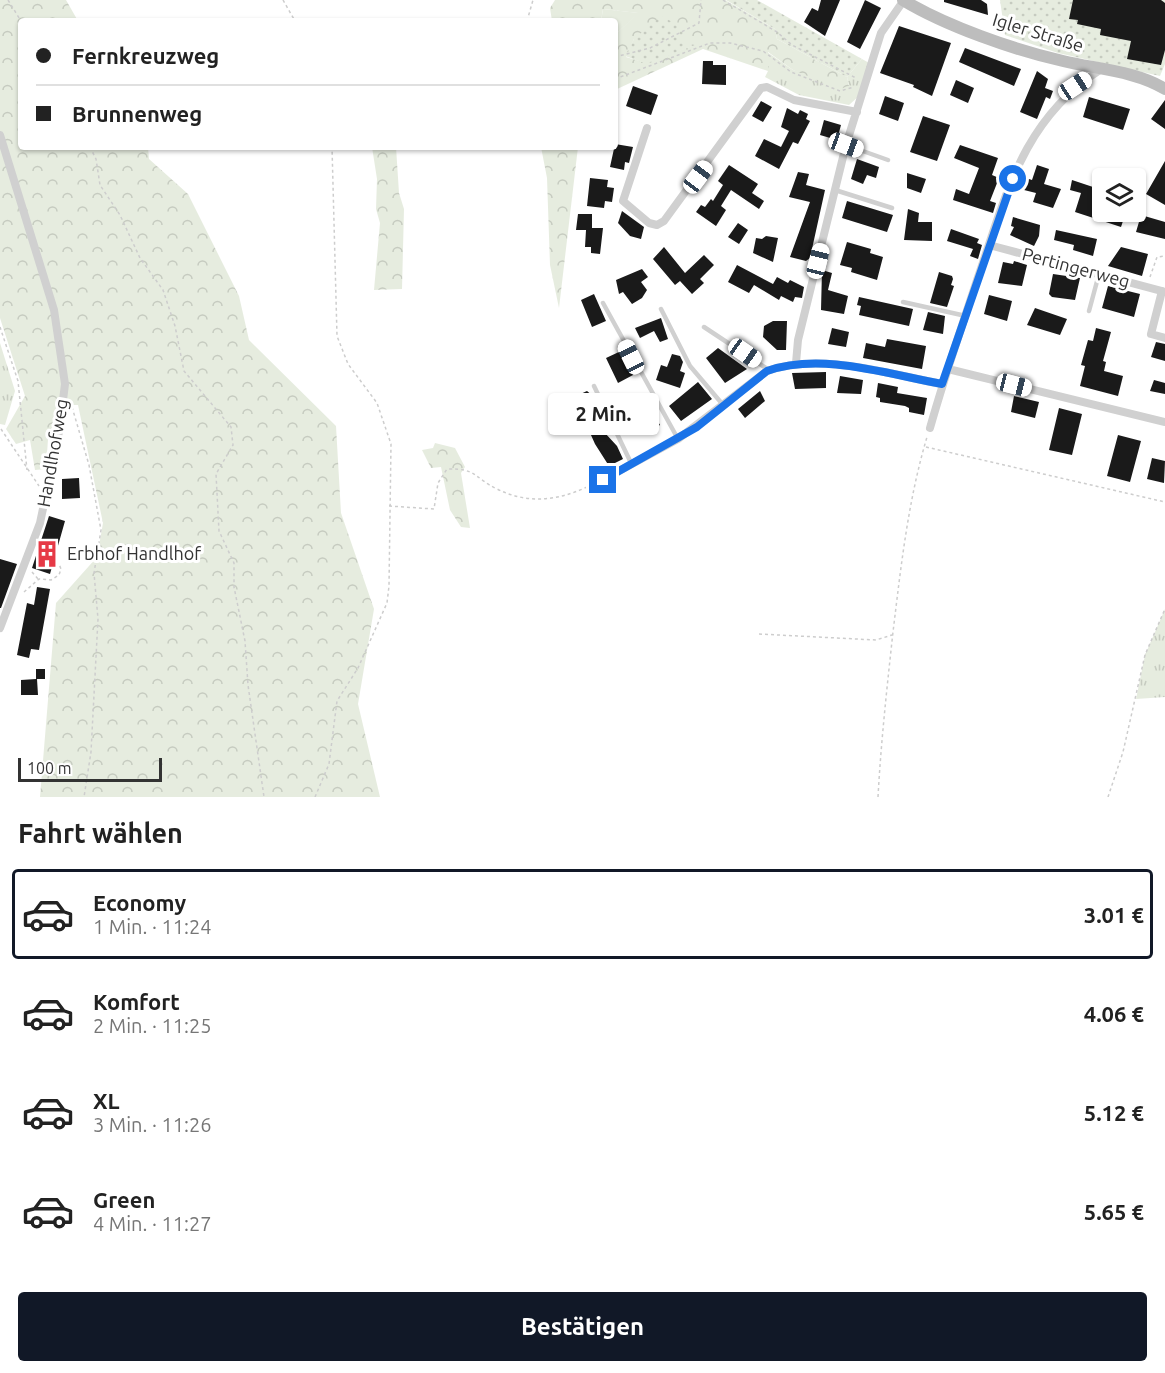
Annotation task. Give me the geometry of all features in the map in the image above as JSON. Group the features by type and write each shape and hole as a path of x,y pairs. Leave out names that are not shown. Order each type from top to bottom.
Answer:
{"main road":[{"name":"Igler Straße","path":"904,0 941,19 1012,46 1164,85"}],"street":[{"path":"796,363 798,340 846,145 881,33 904,0"},
{"path":"930,428 942,384 1016,170 1035,134 1065,94 1100,70"},
{"path":"647,128 622,201 650,224 657,225 664,221 687,192 761,88 767,87 794,100 857,112"},
{"name":"Handlhofweg","path":"0,135 54,310 63,354 65,390 46,497 33,544 0,628"},
{"name":"Pertingerweg","path":"989,245 1164,292 1151,334 1165,338"},
{"path":"595,484 678,440 769,370 796,363 849,368 942,384"},
{"path":"948,369 1165,422"}],"lane":[{"path":"846,145 888,160"},
{"path":"835,190 892,208"},
{"path":"1089,311 1099,274"},
{"path":"903,302 966,316"},
{"path":"603,303 678,440"},
{"path":"661,309 690,366 724,406"},
{"path":"704,327 769,370"},
{"path":"594,386 632,465"}],"path":[{"path":"8,0 19,18"},
{"path":"284,0 293,18"},
{"path":"528,18 533,0"},
{"path":"618,56 650,48 699,23 701,0"},
{"path":"723,0 777,32 792,45 855,79 868,74"},
{"path":"618,78 710,43 730,44 763,51 792,72 840,91 850,90 868,74"},
{"path":"92,150 96,159 100,185 120,214 140,258 163,290 175,326 184,371 231,427 232,445 216,474 219,531 234,563 234,587 245,641 248,685 264,797"},
{"path":"315,797 329,764 336,701 358,669 387,603 390,557 388,506 392,460 389,436 377,403 348,364 337,336 332,150"},
{"path":"1148,286 1156,257 1165,256"},
{"path":"0,327 18,381 27,470"},
{"path":"65,390 89,465 101,530 94,573 98,619 91,752 84,797"},
{"path":"878,797 884,709 903,542 914,483 930,428"},
{"path":"1,429 46,497"},
{"path":"924,447 1165,502"},
{"path":"388,506 434,509 438,483 447,470 470,470 496,489 533,500 565,495 595,484"},
{"path":"32,572 33,576 39,579 51,580 59,575 61,569 59,564"},
{"path":"21,594 39,579"},
{"path":"1108,797 1125,742 1145,655 1165,609"},
{"path":"759,634 876,640 893,635"}],"green space":[{"path":"0,0 66,0 76,18 18,18 18,150 148,150 149,159 188,194 239,296 249,340 336,426 341,513 374,609 358,704 380,797 40,797 56,603 97,557 103,523 78,405 62,405 48,439 46,469 35,470 30,440 16,444 6,429 25,396 0,318"},
{"path":"555,0 725,0 775,29 777,39 847,77 849,86 840,89 793,70 768,52 768,71 703,49 618,89 618,32 638,13 603,9 602,18 552,18 550,8","holes":["634,39 694,45 647,63 626,57"]},
{"path":"726,0 757,0 862,59 847,77 777,39 775,29"},
{"path":"1000,0 1165,0 1165,64 1160,76 1058,53 1005,35"},
{"path":"603,9 639,13 618,32 618,18 602,18"},
{"path":"661,16 684,28 681,42 695,45 647,64 625,56 634,39"},
{"path":"767,52 793,70 849,86 847,77 862,59 871,64 859,96 849,105 799,95 765,77 768,71"},
{"path":"372,150 396,150 399,193 404,209 402,289 374,290 380,223 376,209 377,179"},
{"path":"542,150 578,150 559,308 550,265 547,178"},
{"path":"0,343 15,391 5,425 0,424"},
{"path":"435,443 455,448 465,467 461,473 470,528 461,527 450,510 441,467 431,468 422,450 433,448"},
{"path":"1165,609 1165,697 1136,699 1145,655"}],"building":[{"path":"821,0 840,0 825,36 804,22 812,8 818,11"},
{"path":"865,0 881,8 860,49 847,42"},
{"path":"944,0 981,0 987,4 988,15 944,2"},
{"path":"1073,0 1161,0 1165,3 1165,50 1161,65 1127,59 1131,41 1100,35 1101,29 1077,24 1078,20 1069,19"},
{"path":"899,26 951,43 932,96 913,87 914,85 880,73"},
{"path":"965,48 1021,69 1014,86 959,62"},
{"path":"703,61 713,61 713,65 726,65 726,85 702,84"},
{"path":"1037,71 1048,79 1045,88 1053,91 1050,99 1046,97 1037,119 1020,112"},
{"path":"956,80 974,88 968,103 950,95"},
{"path":"633,86 658,95 651,115 626,106"},
{"path":"885,96 904,103 898,121 879,114"},
{"path":"1089,97 1130,109 1123,130 1083,117"},
{"path":"1165,100 1165,129 1151,119"},
{"path":"761,101 772,107 763,122 752,116"},
{"path":"787,108 798,114 800,110 808,114 806,119 810,121 798,144 793,142 779,169 755,156 764,139 781,147 789,131 781,127"},
{"path":"923,116 950,125 937,161 910,152"},
{"path":"824,120 841,125 837,140 820,135"},
{"path":"618,144 633,147 629,163 625,162 624,170 610,167 614,150 618,150"},
{"path":"960,145 998,158 992,175 999,178 990,201 996,203 993,213 953,200 956,189 969,194 979,168 954,158"},
{"path":"857,159 879,167 876,178 867,175 863,184 851,179"},
{"path":"1165,161 1165,205 1146,194"},
{"path":"729,165 758,184 752,193 764,201 759,209 731,190 721,206 726,210 716,226 696,212 701,205 705,207 711,199 713,201 723,185 718,181"},
{"path":"1037,165 1049,169 1044,184 1061,189 1053,208 1033,202 1036,193 1020,189 1023,177 1032,180"},
{"path":"798,172 809,174 806,185 825,190 810,258 806,261 790,257 810,202 789,197"},
{"path":"907,173 926,179 921,193 907,188"},
{"path":"590,178 608,180 607,187 614,188 612,202 605,201 604,208 587,206"},
{"path":"1072,180 1092,187 1092,218 1075,212 1081,193 1070,190"},
{"path":"847,201 893,215 887,232 842,218"},
{"path":"908,209 919,213 918,222 932,222 932,241 904,240"},
{"path":"622,211 644,227 641,239 630,236 618,223"},
{"path":"578,214 592,214 592,228 603,228 600,254 591,253 591,247 585,247 586,230 576,230"},
{"path":"1146,216 1165,222 1165,239 1136,232 1139,222 1146,222"},
{"path":"1013,217 1040,225 1039,236 1034,246 1010,235 1014,227 1011,226"},
{"path":"1106,222 1123,222 1121,227"},
{"path":"738,223 748,230 739,244 728,237"},
{"path":"951,229 979,239 977,243 982,245 978,259 970,256 973,249 947,241"},
{"path":"1056,230 1097,239 1093,256 1073,250 1074,245 1054,240"},
{"path":"766,236 778,238 773,262 753,253 756,238 762,239"},
{"path":"847,242 871,249 870,253 883,257 877,280 851,272 852,268 840,265"},
{"path":"664,247 685,273 704,255 714,265 700,279 704,283 692,294 680,281 675,285 653,259"},
{"path":"1121,247 1148,254 1142,276 1108,266"},
{"path":"1014,261 1027,265 1022,286 998,283 1003,262 1013,264"},
{"path":"737,265 773,284 777,277 788,283 790,280 804,287 802,298 795,297 793,302 781,296 779,300 754,285 749,293 728,282"},
{"path":"642,269 648,277 641,282 647,290 642,298 632,304 623,292 619,294 616,280"},
{"path":"822,270 832,273 828,290 848,296 844,314 821,310"},
{"path":"939,272 952,276 953,279 951,285 954,286 947,307 930,303"},
{"path":"1053,274 1080,278 1075,300 1052,297 1049,294"},
{"path":"1108,286 1140,294 1134,317 1102,308"},
{"path":"594,294 606,321 592,327 581,300"},
{"path":"989,295 1012,301 1007,321 984,314"},
{"path":"859,297 913,309 909,326 859,315 861,306 857,305"},
{"path":"1035,308 1067,319 1060,335 1027,325"},
{"path":"928,312 945,316 943,334 923,330"},
{"path":"661,318 668,339 660,342 654,331 640,338 635,328"},
{"path":"773,321 787,321 786,350 777,350 763,337 764,326"},
{"path":"832,328 849,332 846,347 828,344"},
{"path":"1096,328 1111,332 1103,361 1106,362 1104,371 1123,376 1118,396 1080,386 1085,366 1081,365 1088,340 1093,341"},
{"path":"887,339 926,346 922,369 863,358 866,343 885,347"},
{"path":"1156,342 1165,344 1165,361 1151,357"},
{"path":"718,348 747,369 725,383 706,358"},
{"path":"621,351 633,375 618,383 606,358"},
{"path":"672,354 680,356 683,362 680,371 685,373 680,388 656,380 661,365 667,367"},
{"path":"826,372 826,388 795,389 792,373"},
{"path":"840,376 863,380 861,394 837,393"},
{"path":"1154,380 1165,383 1165,394 1150,391"},
{"path":"698,382 712,399 681,421 669,406"},
{"path":"878,383 898,387 897,393 927,398 924,415 909,412 909,408 905,406 880,402 880,398 876,397"},
{"path":"587,391 594,397 605,420 603,421 609,432 605,433 617,446 623,459 609,466 595,444 574,397"},
{"path":"760,391 765,401 745,418 738,409"},
{"path":"1014,396 1039,402 1035,418 1011,412"},
{"path":"638,401 642,408 648,404 660,425 641,435 626,408"},
{"path":"1059,408 1082,414 1072,455 1049,450"},
{"path":"1118,435 1141,441 1130,482 1107,476"},
{"path":"1152,458 1165,461 1164,483 1147,479"},
{"path":"79,478 80,498 62,499 62,479"},
{"name":"Erbhof Handlhof","path":"49,516 65,521 50,574 32,568"},
{"path":"0,559 17,564 1,608 0,608"},
{"path":"37,587 50,589 39,650 31,649 29,658 17,655 27,603 34,605"},
{"path":"36,669 45,669 45,679 37,679 38,695 21,695 21,680 36,679"}],"place":[{"name":"Erbhof Handlhof","path":"47,554"}],"route":[{"path":"603,480 678,440 767,371 775,368 796,363 849,368 942,384 1013,179"}]}
